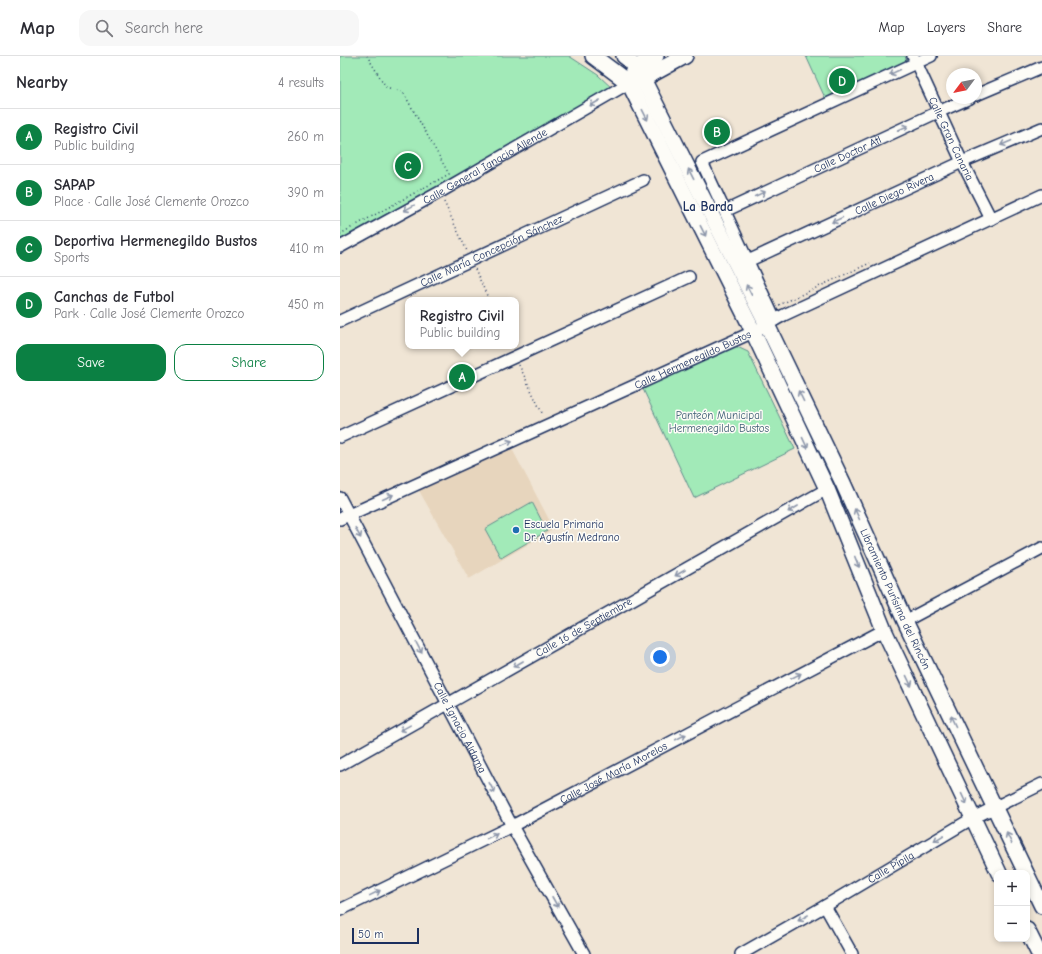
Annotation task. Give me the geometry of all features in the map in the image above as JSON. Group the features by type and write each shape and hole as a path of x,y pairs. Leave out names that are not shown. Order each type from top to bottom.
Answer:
{"main road":[{"path":"593,56 635,77 685,56"},
{"path":"624,56 635,77"},
{"path":"635,77 656,56"},
{"name":"Libramiento Purísima del Rincón","path":"635,77 771,322 905,621 1024,870"},
{"name":"Libramiento Purísima del Rincón","path":"635,77 827,489 884,630 999,870"},
{"name":"Libramiento Purísima del Rincón","path":"1030,882 1042,906"},
{"path":"1030,936 1039,954"}],"street":[{"path":"771,322 748,261 702,162 915,59 931,56"},
{"name":"Calle Gran Canaria","path":"915,59 938,112 991,219"},
{"path":"982,92 1042,67"},
{"name":"Calle General Ignacio Allende","path":"340,247 440,192 635,77"},
{"name":"Calle Doctor Atl","path":"725,211 956,104"},
{"name":"Calle Diego Rivera","path":"748,261 962,162 1042,128"},
{"name":"Calle María Concepción Sánchez","path":"340,321 643,180"},
{"name":"Calle Hermenegildo Bustos","path":"344,517 753,332 771,322 1042,195"},
{"path":"340,437 689,277"},
{"name":"Calle 16 de Septiembre","path":"340,765 827,489"},
{"name":"Calle Ignacio Aldama","path":"340,498 344,517 448,704 512,826 584,954"},
{"path":"905,621 1042,548"},
{"name":"Calle José María Morelos","path":"340,910 512,826 884,630"},
{"name":"Calle Pípila","path":"741,954 973,818 1042,784"},
{"path":"825,906 852,954"}],"path":[{"path":"340,234 449,174 403,92 386,87 368,56"},
{"path":"440,192 488,297"},
{"path":"515,357 548,424"}],"shaded area":[{"name":"Escuela Primaria Dr. Agustín Medrano","path":"510,445 554,529 469,579 417,487"}],"green space":[{"path":"340,56 569,56 598,75 614,90 340,242"},
{"path":"806,56 905,56 907,62 826,100"},
{"name":"Panteón Municipal Hermenegildo Bustos","path":"733,345 748,352 795,449 694,498 643,389"},
{"name":"Escuela Primaria Dr. Agustín Medrano","path":"532,502 547,531 501,558 485,529"}],"place":[{"name":"Canchas de Futbol","path":"842,81"},
{"name":"SAPAP","path":"717,132"},
{"name":"Deportiva Hermenegildo Bustos","path":"408,166"},
{"name":"Registro Civil","path":"462,377"},
{"name":"Escuela Primaria Dr. Agustín Medrano","path":"516,530"}],"district":[{"name":"La Barda","path":"708,206"}]}
